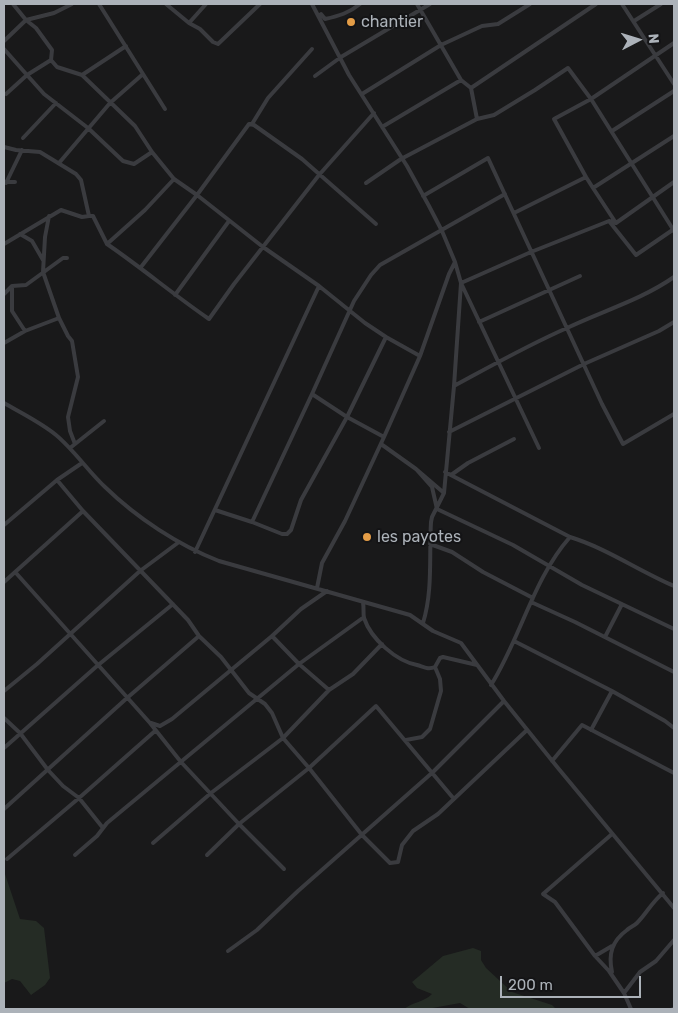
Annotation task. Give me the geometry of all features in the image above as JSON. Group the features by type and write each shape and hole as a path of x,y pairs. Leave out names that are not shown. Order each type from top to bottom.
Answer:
{"street":[{"path":"13,4 26,20 36,28 52,50 51,60 57,67 82,75 135,126 152,152 174,179 263,247 319,286 350,312 386,337 420,356"},
{"path":"4,41 26,20 54,13 72,4"},
{"path":"99,4 165,109"},
{"path":"166,4 188,23 200,29 213,42 218,44 260,4"},
{"path":"188,23 206,4"},
{"path":"312,4 325,19 346,15 360,4"},
{"path":"417,4 461,80 470,88 477,119"},
{"path":"315,76 430,4"},
{"path":"362,94 441,45 482,26 498,24 530,4"},
{"path":"470,88 596,4"},
{"path":"622,4 674,84"},
{"path":"634,21 661,4"},
{"path":"316,8 349,75 374,113 442,231 455,262 461,283 539,448"},
{"path":"616,222 586,177 554,119 591,99 674,43"},
{"path":"82,75 126,46"},
{"path":"4,49 44,94 88,128 123,161 134,164 152,152"},
{"path":"141,267 247,126 252,124 268,98 312,49"},
{"path":"6,94 27,75 51,60"},
{"path":"366,184 401,159 477,119 494,115 568,68 612,131 630,163 674,230 636,255 609,221"},
{"path":"59,163 110,103 143,74"},
{"path":"382,127 461,80"},
{"path":"612,131 674,91"},
{"path":"23,138 56,103"},
{"path":"4,244 49,216 64,210 82,217 93,216 107,244 141,267 175,295 209,319 319,174 374,113"},
{"path":"252,124 288,148 376,224"},
{"path":"593,188 674,136"},
{"path":"4,146 40,152 76,174 81,180 89,216"},
{"path":"15,182 5,182 22,150"},
{"path":"423,196 488,158 550,289 566,328 623,444 674,414"},
{"path":"514,214 586,177"},
{"path":"107,244 145,210 174,179"},
{"path":"461,283 531,252 609,221 616,222 674,182"},
{"path":"252,522 350,312 371,274 380,266 505,194"},
{"path":"49,216 43,272 59,318 72,341 78,377 68,417 68,425 76,444"},
{"path":"175,295 230,221"},
{"path":"20,234 32,241 43,260"},
{"path":"4,294 12,286 26,285 63,258 66,258"},
{"path":"317,588 322,563 345,522 420,356 455,262"},
{"path":"479,322 580,276"},
{"path":"454,386 566,328 646,294 674,277"},
{"path":"423,624 429,590 432,517 444,492 461,283"},
{"path":"12,286 12,311 24,331"},
{"path":"195,552 319,286"},
{"path":"4,343 24,331 59,318"},
{"path":"449,432 584,364 674,322"},
{"path":"215,510 282,534 287,534 291,530 301,500 347,417 386,337"},
{"path":"312,394 347,417 384,437"},
{"path":"4,403 38,422 70,448 82,463 123,503 195,552 220,561 410,615 433,631 462,643 527,730 674,908"},
{"path":"70,448 104,421"},
{"path":"451,475 468,463 514,440"},
{"path":"380,444 416,469 444,492"},
{"path":"4,525 57,480 82,463"},
{"path":"416,469 432,487 437,509"},
{"path":"445,472 570,536 586,541 653,577 674,586"},
{"path":"57,480 83,511 173,604 221,657 249,693 258,698 272,713 283,738 362,835 390,863 396,863 399,860 402,845 413,831 438,814 527,730"},
{"path":"437,509 513,545 582,585 674,629"},
{"path":"4,582 83,511"},
{"path":"492,684 532,600 559,550 570,536"},
{"path":"4,690 37,664 140,571 180,542"},
{"path":"430,544 452,552 532,600 674,672"},
{"path":"16,573 97,666 150,723 180,762 284,868"},
{"path":"150,723 160,726 167,723 231,671 301,609 327,591"},
{"path":"363,602 364,617 369,628 394,656 407,664 428,669 435,667 440,658 443,657 477,665"},
{"path":"4,748 97,666 173,604"},
{"path":"606,637 622,604"},
{"path":"75,855 103,828 180,762 299,664 364,617"},
{"path":"4,809 127,698 200,636"},
{"path":"272,636 328,690"},
{"path":"514,641 612,691 674,728"},
{"path":"153,843 211,793 283,738 328,690 353,674 382,644"},
{"path":"406,740 422,737 430,729 441,691 440,679 435,667"},
{"path":"591,730 612,691"},
{"path":"228,951 256,930 433,772 504,701"},
{"path":"206,855 239,824 309,768 376,706 454,799"},
{"path":"4,718 20,733 48,770 63,786 79,798 103,828"},
{"path":"552,761 582,725 674,773"},
{"path":"6,859 155,731"},
{"path":"612,834 543,894 555,902 595,956 609,971 624,993 631,1009"},
{"path":"614,978 610,964 612,946 618,938 635,925 655,900 663,894"},
{"path":"624,993 640,972 656,961 674,940"},
{"path":"595,956 612,946"}],"shaded area":[{"path":"4,871 20,919 36,921 44,928 50,978 45,985 31,995 20,981 12,979 4,983"},
{"path":"473,948 481,951 481,960 486,968 512,992 552,1005 556,1009 470,1009 460,1003 427,1009 404,1009 426,999 432,994 417,988 412,982 443,956"}],"place":[{"name":"chantier","path":"351,22"},
{"name":"les payotes","path":"367,537"}]}
